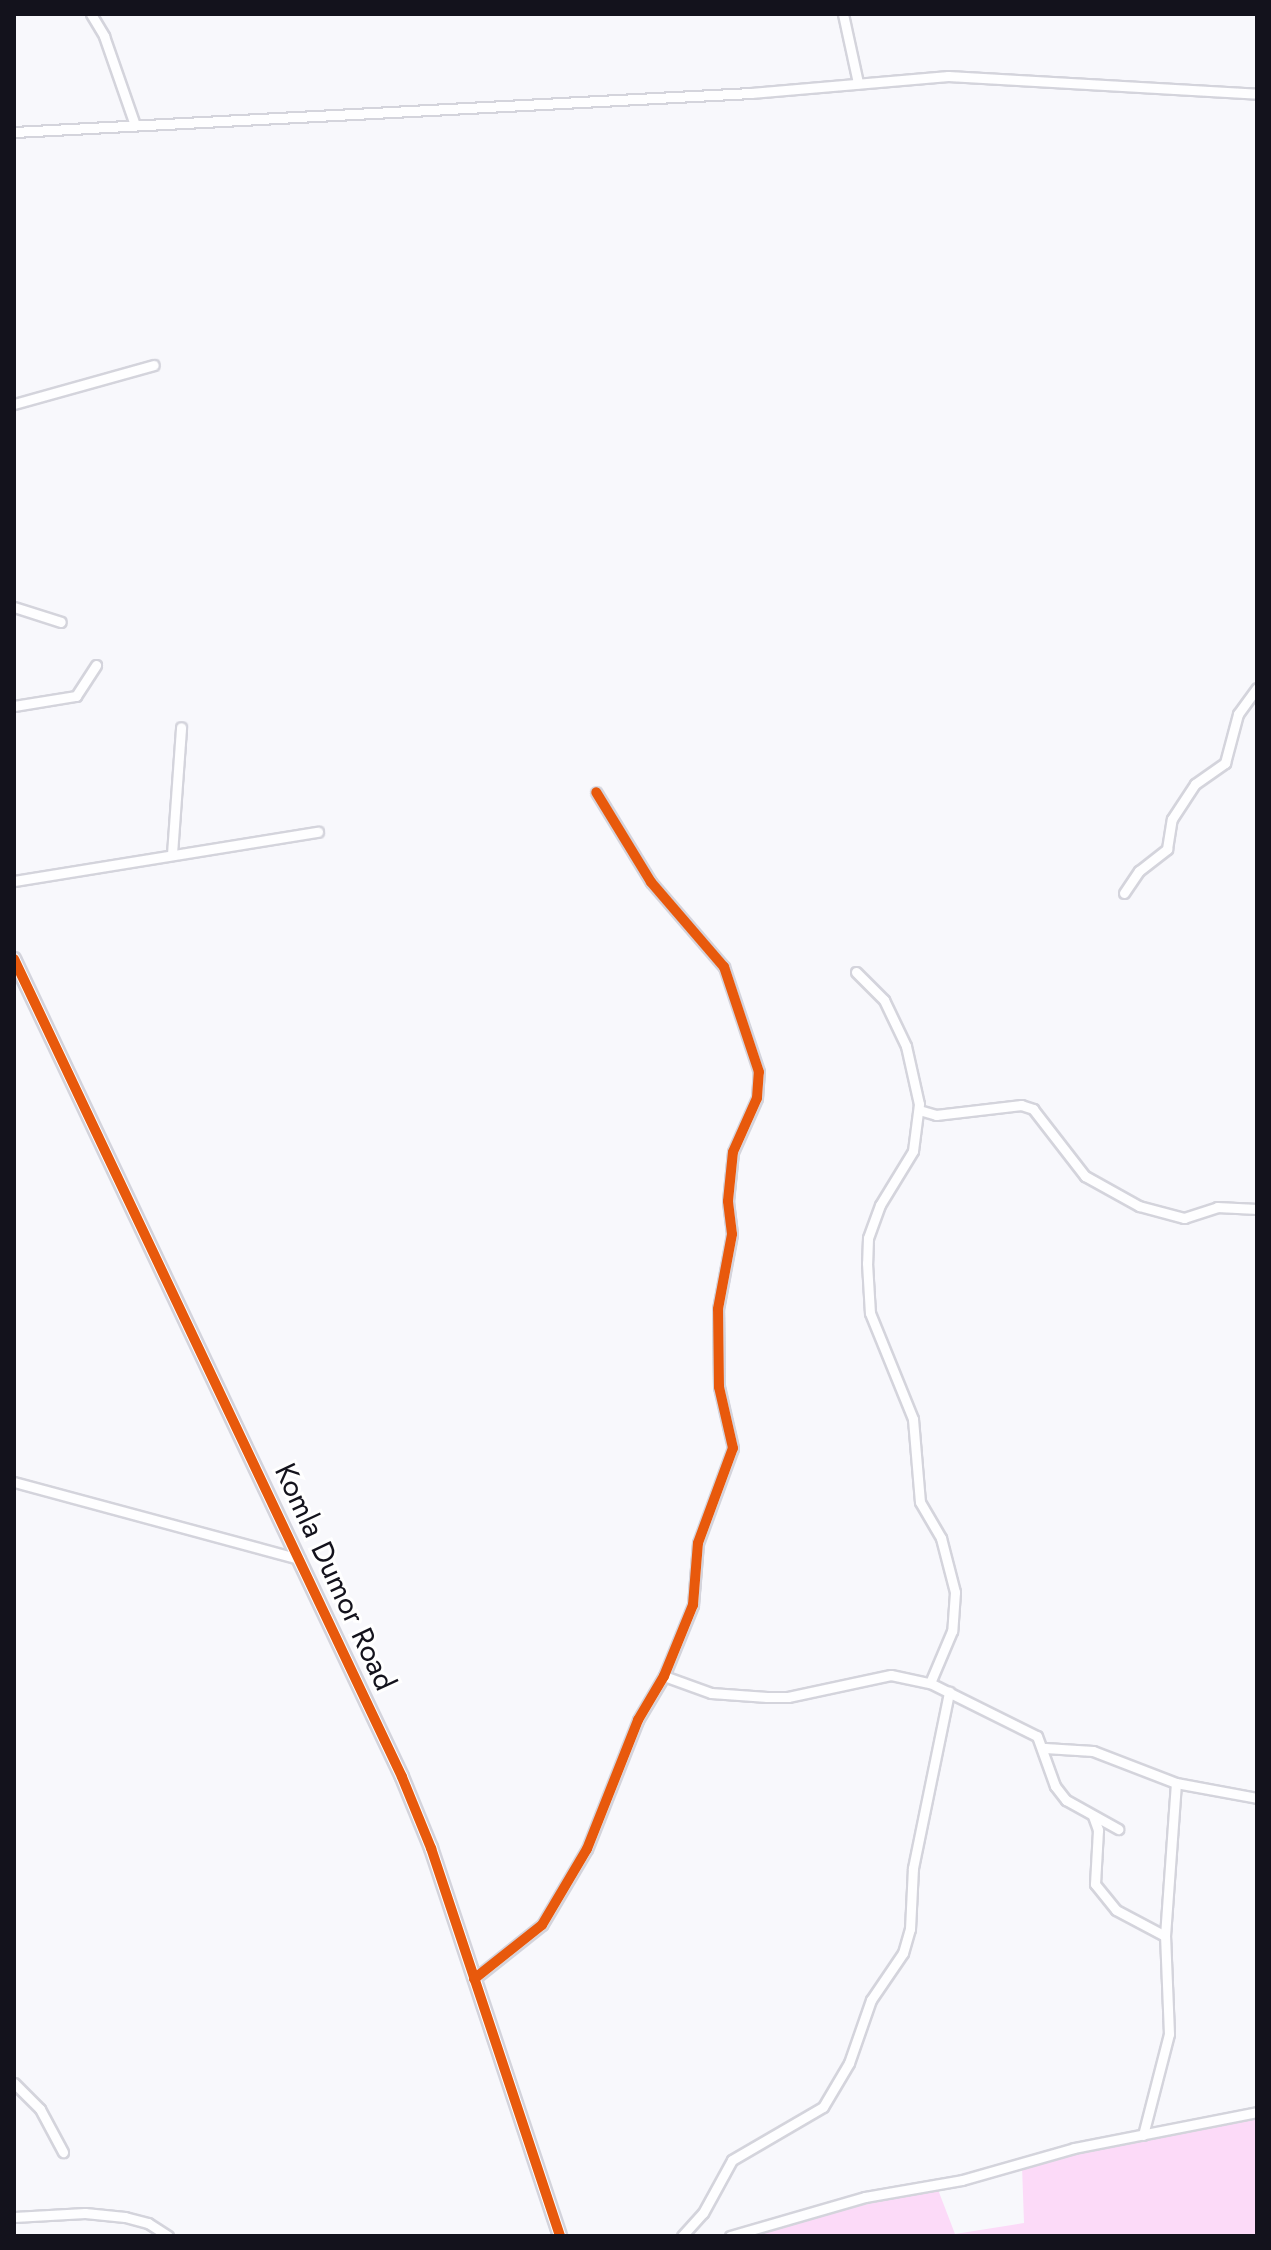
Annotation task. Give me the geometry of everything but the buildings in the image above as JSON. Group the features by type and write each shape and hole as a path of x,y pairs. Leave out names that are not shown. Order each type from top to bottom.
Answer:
{"street":[{"path":"91,14 104,36 134,122"},
{"path":"843,14 858,83"},
{"path":"14,132 134,122 357,115 948,76 1257,94"},
{"path":"14,404 154,365"},
{"path":"14,607 61,622"},
{"path":"14,706 76,696 96,665"},
{"path":"1124,893 1139,871 1167,849 1172,819 1195,784 1225,763 1238,714 1257,688"},
{"path":"172,854 181,727"},
{"path":"474,1979 542,1925 587,1849 638,1720 664,1676 693,1605 698,1543 733,1448 719,1387 718,1309 732,1234 728,1201 733,1152 757,1098 759,1072 724,967 651,882 596,792"},
{"path":"14,881 318,832"},
{"name":"Komla Dumor Road","path":"14,959 301,1559 408,1791 560,2236"},
{"path":"856,972 884,1000 906,1046 919,1110 913,1151 880,1205 868,1238 867,1263 870,1313 913,1419 920,1502 941,1538 955,1592 952,1631 930,1683"},
{"path":"919,1110 936,1115 1021,1105 1033,1109 1085,1176 1139,1206 1184,1218 1217,1207 1257,1209"},
{"path":"14,1482 301,1559"},
{"path":"664,1676 711,1693 767,1697 788,1697 891,1675 930,1683 1037,1736 1045,1748 1055,1786 1066,1800 1118,1829"},
{"path":"682,2236 703,2213 732,2160 823,2107 849,2063 871,2000 907,1941 913,1868 949,1692"},
{"path":"1045,1748 1093,1751 1176,1783 1257,1798"},
{"path":"1143,2135 1169,2034 1165,1936 1176,1783"},
{"path":"1091,1813 1098,1830 1095,1884 1116,1910 1165,1936"},
{"path":"14,2083 40,2109 63,2152"},
{"path":"730,2236 878,2193 962,2180 1074,2148 1257,2112"},
{"path":"14,2217 85,2213 125,2217 148,2223 168,2236"}],"shaded area":[{"path":"1257,2115 1257,2236 738,2236 937,2187 955,2234 1024,2223 1022,2166"}],"cycle path":[{"path":"474,1979 542,1925 587,1849 638,1720 664,1676 693,1605 698,1543 733,1448 719,1387 718,1309 732,1234 728,1201 733,1152 757,1098 759,1072 724,967 651,882 596,792"},
{"path":"14,959 402,1777 431,1848 560,2236"}]}
